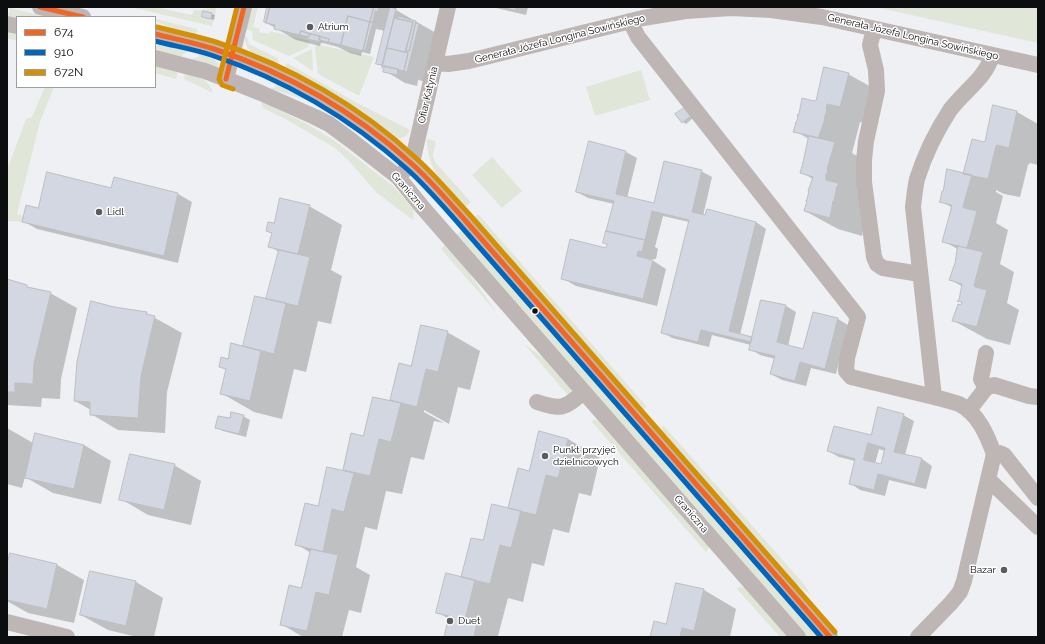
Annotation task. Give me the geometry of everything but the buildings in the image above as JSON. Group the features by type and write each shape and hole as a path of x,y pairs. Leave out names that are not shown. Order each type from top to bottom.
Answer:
{"street":[{"path":"40,7 79,16"},
{"path":"226,79 244,7"},
{"name":"Ofiar Katynia","path":"412,164 448,7"},
{"name":"Generała Józefa Longina Sowińskiego","path":"435,63 448,64 469,61 630,21 686,11 743,8 811,15 1038,65"},
{"path":"630,21 638,37 858,317 847,358 846,372 851,377 958,404 969,410 979,422 987,436 994,454 964,581 960,592 918,637"},
{"path":"874,28 870,46 876,70 877,91 866,141 864,160 864,182 874,258 877,264 883,268 920,274"},
{"name":"Graniczna","path":"156,34 197,44 231,55 276,74 327,100 368,128 412,164 431,182 830,637"},
{"path":"934,397 913,207 917,181 923,162 950,111 964,92 985,71 992,55"},
{"name":"Graniczna","path":"156,58 205,71 290,105 329,124 398,177 423,208 798,637"},
{"path":"398,177 412,164"},
{"path":"986,353 980,379 986,388"},
{"path":"969,410 986,388 994,385 1029,396 1038,396"},
{"path":"537,402 561,407 570,404 583,392"},
{"path":"994,454 998,453 1004,455 1038,498"},
{"path":"988,479 1038,527"},
{"path":"7,622 67,637"}],"shaded area":[{"path":"130,7 154,7 192,15 194,10 217,7 212,26"},
{"path":"252,7 258,7 253,27 260,29 259,32 269,34 270,31 310,41 308,47 289,56 253,40 252,31 246,29"},
{"path":"875,7 1038,7 1038,43"},
{"path":"10,8 43,16 16,16 16,18 8,16"},
{"path":"156,19 197,29 196,36 186,34 156,21"},
{"path":"7,32 16,34 16,41 7,38"},
{"path":"245,37 247,37 249,44 277,58 279,61 276,66 251,53"},
{"path":"156,42 188,50 188,52 183,54 182,57 156,50"},
{"path":"316,44 374,57 359,96 318,74 315,49"},
{"path":"312,49 313,71 293,58"},
{"path":"200,53 214,59 218,63 218,67 192,59 198,57"},
{"path":"287,63 357,103 410,130 402,138 391,136 339,99 284,69"},
{"path":"156,66 178,71 176,79 156,73"},
{"path":"641,70 650,100 595,116 586,87"},
{"path":"185,73 202,79 209,85 213,93 184,79"},
{"path":"278,84 326,108 388,154 386,155 328,111 307,100 271,89"},
{"path":"45,88 54,88 40,122 17,214 24,216 22,222 7,221 7,170 26,119 32,117"},
{"path":"263,102 309,125 335,141 393,186 414,209 413,220 377,193 348,160 335,148 263,108 261,103"},
{"path":"427,139 436,141 433,155 435,162 471,202 464,208 438,177 430,159"},
{"path":"492,157 522,191 502,208 472,175"},
{"path":"478,214 647,407 642,411 473,218"},
{"path":"463,230 819,637 808,637 456,235"},
{"path":"445,245 467,270 497,313 441,249"},
{"path":"524,344 545,359 571,389 571,394 568,395 566,393"},
{"path":"593,420 599,422 709,546 706,552 592,422"},
{"path":"663,425 803,583 811,595 790,580 661,433"},
{"path":"740,586 745,588 788,637 780,637 737,589"}],"transit line":[{"name":"674","path":"40,7 79,16"},
{"name":"672N","path":"233,89 222,85 219,79 237,7"},
{"name":"674","path":"226,79 244,7"},
{"name":"672N","path":"157,27 216,42 271,63 297,76 348,105 372,122 417,159 469,214 835,632"},
{"name":"674","path":"156,34 214,49 294,82 344,111 367,127 412,164 464,219 830,637"},
{"name":"910","path":"156,41 211,55 290,88 339,117 385,150 407,169 427,188 459,224 821,637"}],"place":[{"name":"Atrium","path":"310,27"},
{"name":"Lidl","path":"99,212"},
{"name":"Punkt przyjęć dzielnicowych","path":"545,456"},
{"name":"Bazar","path":"1004,570"},
{"name":"Duet","path":"450,621"}]}
